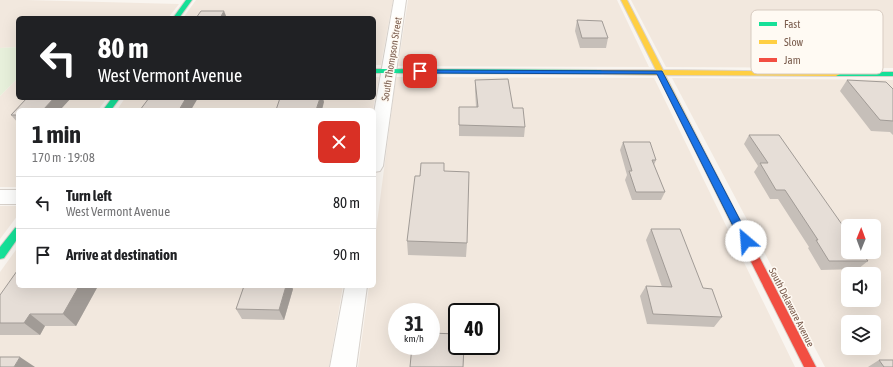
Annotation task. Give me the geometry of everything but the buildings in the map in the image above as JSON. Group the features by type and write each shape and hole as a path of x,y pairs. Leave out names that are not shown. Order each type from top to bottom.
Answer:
{"street":[{"path":"177,16 189,0"},
{"name":"South Thompson Street","path":"376,139 381,71 400,0"},
{"name":"South Delaware Avenue","path":"624,0 810,367"},
{"path":"381,71 751,73"},
{"path":"883,74 893,74"},
{"path":"0,197 16,197"},
{"path":"0,255 16,234"},
{"path":"343,367 356,288"}],"shaded area":[{"path":"0,0 179,4 170,16 16,16 16,47 0,48"},
{"path":"196,0 393,0 381,65 376,65 376,16 184,16"},
{"path":"408,0 617,0 649,67 398,66"},
{"path":"631,0 893,0 893,68 883,68 883,10 751,10 751,67 666,67"},
{"path":"376,77 379,77 376,94"},
{"path":"396,77 654,78 795,367 358,367 369,288 376,288 376,231"},
{"path":"672,78 893,80 893,367 825,367"},
{"path":"16,80 16,100 106,100 100,108 16,108 16,187 0,187 0,96"},
{"path":"124,100 375,100 373,108 118,108"},
{"path":"0,206 16,206 16,218 0,239"},
{"path":"16,250 16,288 343,288 329,367 0,367 0,272"}],"green space":[{"path":"16,47 16,80 0,96 0,48"}],"traffic: fast":[{"path":"177,16 189,0"},
{"path":"376,71 602,72"},
{"path":"836,74 893,74"},
{"path":"108,108 114,100"},
{"path":"0,255 16,234"}],"traffic: slow":[{"path":"624,0 744,238"},
{"path":"602,72 751,73"}],"traffic: jam":[{"path":"744,238 810,367"}],"route":[{"path":"420,71 660,72 746,241"}]}
